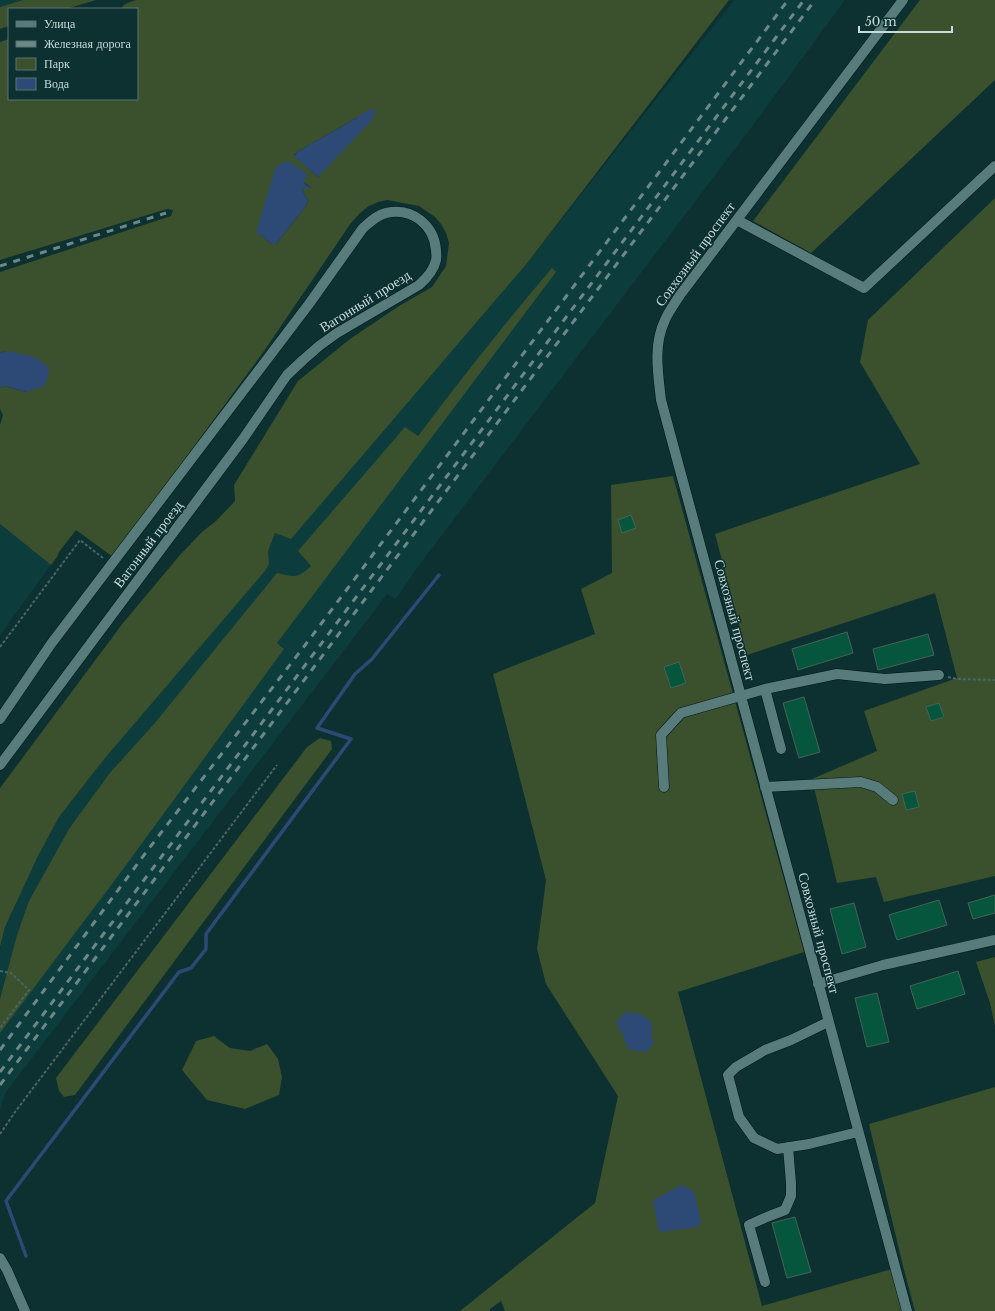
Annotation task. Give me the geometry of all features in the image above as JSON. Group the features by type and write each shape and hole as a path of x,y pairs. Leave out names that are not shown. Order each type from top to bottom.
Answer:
{"street":[{"name":"Совхозный проспект","path":"903,0 680,296 665,320 658,344 657,371 661,400 906,1311"},
{"path":"737,220 864,288 995,166"},
{"name":"Вагонный проезд","path":"0,719 51,644 309,304 363,228 374,218 385,213 400,211 414,216 424,222 431,231 436,244 436,259 430,274 419,285 337,333 302,360 287,376 243,439 0,765"},
{"path":"664,787 661,735 681,713 765,689 837,674 885,679 939,675"},
{"path":"765,689 782,749"},
{"path":"766,787 861,782 877,787 893,800"},
{"path":"818,984 883,965 995,940"},
{"path":"828,1022 791,1040 765,1050 736,1067 728,1075 739,1117 754,1138 777,1149 788,1148 858,1132"},
{"path":"765,1282 749,1225 785,1210 791,1196 792,1183 788,1148"},
{"path":"0,1258 7,1270 25,1311"}],"path":[{"path":"0,647 80,540 112,564"},
{"path":"939,675 957,679 995,680"},
{"path":"0,1134 136,950 277,765"},
{"path":"0,971 11,973 29,990 0,1028"}],"shaded area":[{"path":"0,0 23,0 0,7"},
{"path":"734,0 845,0 754,124 417,568 396,599 387,594 6,1092 0,1109 0,949 5,927 38,856 59,817 105,758 250,553 528,262"},
{"path":"0,524 51,565 0,635"}],"green space":[{"path":"23,0 96,0 69,8 8,8 8,26 0,29 0,7"},
{"path":"136,0 729,0 528,262 291,539 275,533 268,551 269,564 265,571 105,758 59,817 38,856 5,927 0,947 0,788 123,623 180,555 235,501 234,485 298,381 350,339 399,306 432,287 446,266 449,243 446,233 435,217 419,206 387,200 369,206 351,223 264,351 113,557 76,530 51,565 0,524 0,425 3,415 0,409 0,388 5,386 26,392 6,351 0,353 0,272 171,216 173,210 167,209 0,260 0,42 8,39 8,100 138,100 138,8 122,8 125,4","holes":["358,117 318,177 294,155","304,183 311,188 302,188 308,201 306,206 276,244 271,244 261,235"]},
{"path":"920,0 995,0 995,80 811,253 753,221"},
{"path":"995,198 995,876 884,902 876,877 837,883 812,779 877,751 864,711 957,678 935,593 747,655 715,534 920,464 860,362 868,320"},
{"path":"552,268 556,272 277,643 284,649 121,872 0,1033 0,999 17,935 29,901 69,829 109,774 154,724 277,573 296,576 311,566 298,551 405,427 418,436 517,309"},
{"path":"673,476 804,952 678,992 762,1306 892,1269 903,1311 505,1311 501,1301 490,1309 490,1311 460,1311 595,1203 618,1096 546,984 537,949 546,880 493,674 595,634 581,589 612,573 611,485"},
{"path":"320,738 331,741 332,749 75,1095 64,1097 59,1091 56,1078 307,747"},
{"path":"995,957 995,1026 990,1003 976,962"},
{"path":"214,1036 230,1048 250,1051 267,1044 278,1059 282,1077 279,1095 245,1109 207,1100 182,1070 196,1041"},
{"path":"995,1087 995,1311 915,1311 869,1124"}],"water":[{"path":"372,109 376,111 371,121 318,177 294,156 297,152"},
{"path":"288,161 307,174 304,183 312,189 302,188 308,201 306,206 276,244 271,244 261,235 256,233 275,169 282,163"},
{"path":"6,351 30,356 44,363 49,368 48,377 44,386 26,392 5,386 0,388 0,353"},
{"path":"625,1012 641,1014 652,1023 651,1036 654,1043 646,1052 628,1049 623,1035 616,1023"},
{"path":"682,1185 694,1192 701,1221 697,1227 659,1232 653,1200"}],"building":[{"path":"631,515 636,528 622,533 618,520"},
{"path":"847,632 853,653 798,670 792,649"},
{"path":"928,634 934,655 878,670 873,649"},
{"path":"679,662 686,683 671,688 664,667"},
{"path":"804,697 820,752 799,758 783,703"},
{"path":"939,703 944,717 931,721 926,707"},
{"path":"915,791 919,807 906,810 902,794"},
{"path":"995,895 995,913 973,919 968,903"},
{"path":"939,900 947,925 897,940 889,915"},
{"path":"854,903 866,947 842,954 830,909"},
{"path":"958,971 965,994 917,1009 910,986"},
{"path":"877,993 889,1042 867,1047 855,998"},
{"path":"795,1217 811,1272 787,1278 772,1223"}],"waterway":[{"path":"26,1256 6,1201 179,972 191,968 206,949 206,934 351,739 317,728 355,674 372,659 439,575"}],"railway":[{"path":"0,1050 147,851 309,640 788,0"},
{"path":"0,1072 804,0"},
{"path":"0,1085 815,0"},
{"path":"0,266 166,213"}]}
